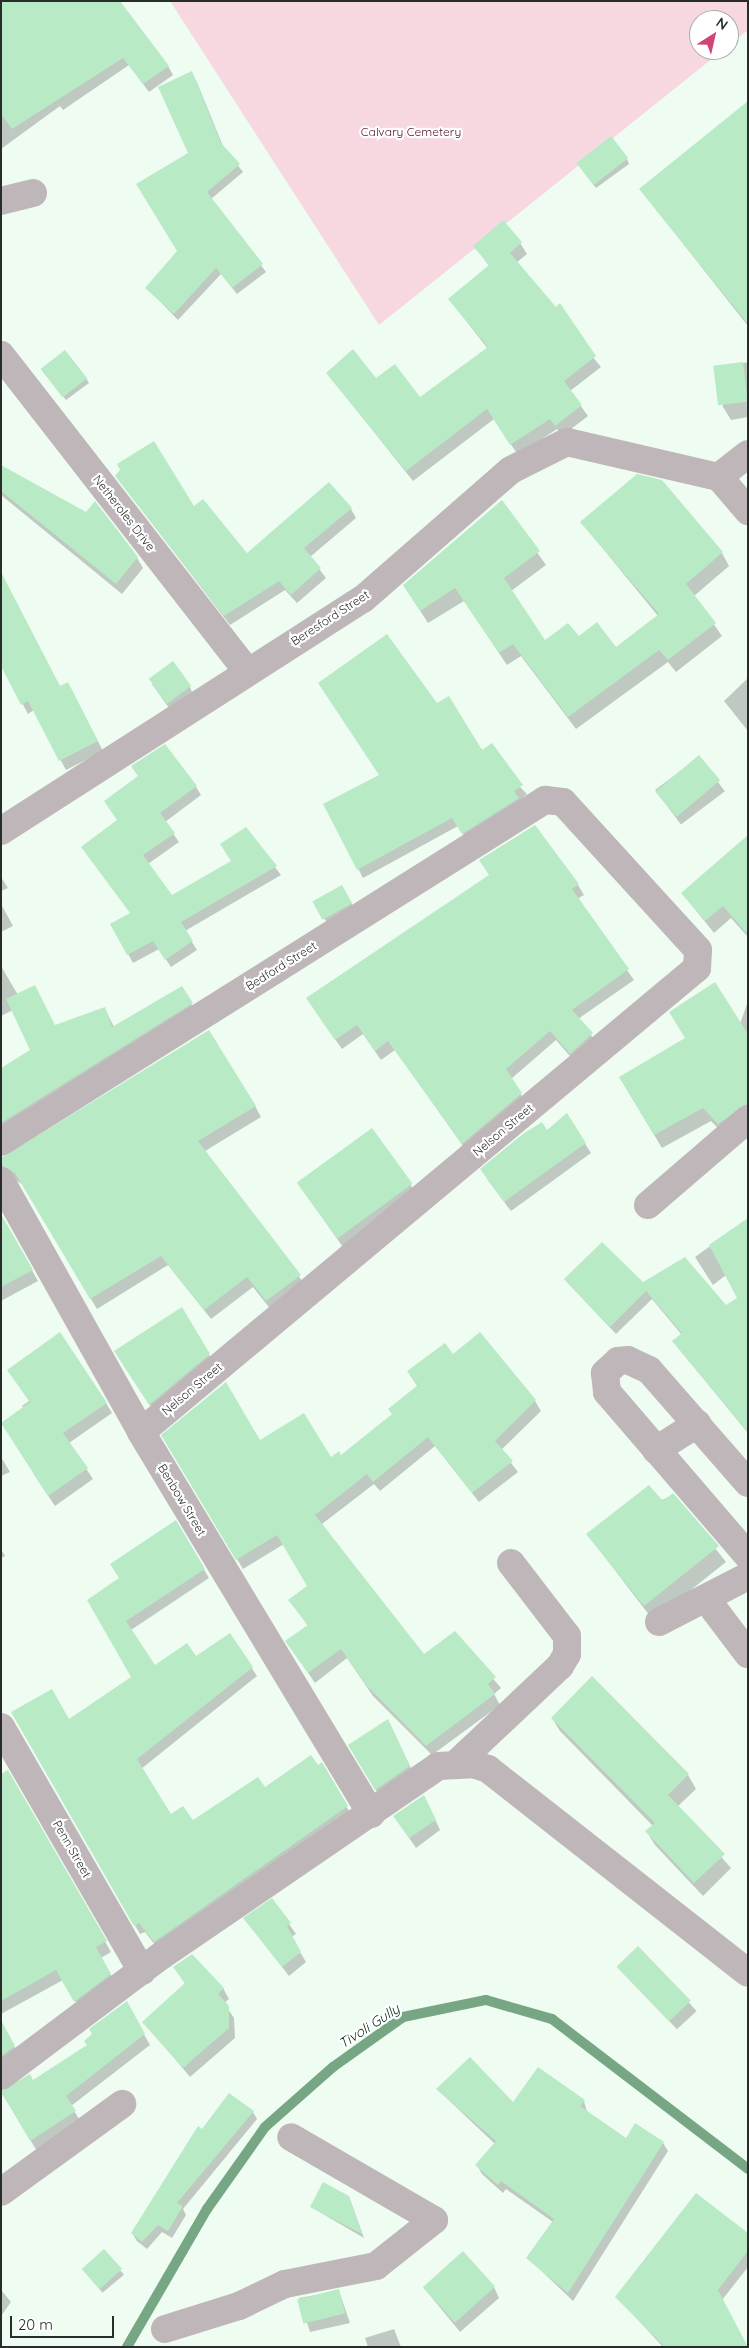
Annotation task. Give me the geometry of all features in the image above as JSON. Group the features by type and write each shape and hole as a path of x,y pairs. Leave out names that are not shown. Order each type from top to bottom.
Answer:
{"street":[{"path":"1,201 33,193"},
{"name":"Netheroles Drive","path":"1,355 247,671"},
{"name":"Beresford Street","path":"1,831 247,671 363,600 511,470 567,442 719,477"},
{"path":"748,454 719,477 748,510"},
{"name":"Bedford Street","path":"1,1142 545,800 563,802"},
{"name":"Nelson Street","path":"141,1432 697,968 698,950 563,802"},
{"path":"648,1205 748,1119"},
{"name":"Benbow Street","path":"1,1181 141,1432 371,1814"},
{"path":"748,1483 649,1370 636,1362 618,1361 605,1373 607,1392 748,1556"},
{"path":"656,1450 697,1424"},
{"path":"456,1764 560,1666 567,1654 567,1636 511,1563"},
{"path":"659,1622 707,1600 748,1576"},
{"path":"707,1600 748,1654"},
{"name":"Penn Street","path":"1,1727 142,1971"},
{"path":"1,2076 142,1971 438,1766 456,1764 488,1769 748,1973"},
{"path":"1,2192 122,2104"},
{"path":"166,2329 239,2306 285,2284 376,2266 434,2220 292,2137"}],"green space":[{"name":"Calvary Cemetery","path":"170,1 748,1 748,30 739,37 739,10 689,10 689,60 710,60 379,325"}],"building":[{"path":"1,1 120,1 169,66 143,84 123,58 12,129 1,114"},
{"path":"192,71 221,143 240,164 207,192 263,264 232,288 216,268 174,314 145,288 177,251 136,184 188,153 158,87"},
{"path":"748,101 748,324 639,189"},
{"path":"611,136 628,158 594,185 576,163"},
{"path":"503,220 522,242 510,253 556,307 560,303 596,356 564,381 582,405 555,426 550,419 510,445 487,409 406,471 326,373 353,349 376,378 395,364 420,397 488,347 448,299 489,265 473,246"},
{"path":"65,350 87,378 63,397 41,369"},
{"path":"743,362 748,402 718,405 713,366"},
{"path":"154,441 194,506 203,499 247,553 329,482 352,508 304,548 321,568 291,595 279,581 224,616 115,476 120,470 117,464"},
{"path":"1,465 86,512 95,501 138,557 116,584 1,491"},
{"path":"637,474 662,480 723,552 686,584 716,623 668,660 659,650 568,717 513,644 499,653 455,588 420,611 403,585 502,500 540,551 504,578 545,640 568,623 579,636 597,622 616,647 659,614 580,522"},
{"path":"1,572 60,686 68,682 98,741 59,761 28,701 21,705 1,666"},
{"path":"387,634 437,703 449,696 482,750 492,743 523,785 514,791 519,798 462,834 452,818 357,870 323,804 379,775 318,683"},
{"path":"173,661 191,686 167,704 149,679"},
{"path":"165,744 197,786 160,813 175,833 143,855 172,895 231,861 220,844 246,827 277,866 181,922 193,941 165,960 153,941 127,955 110,924 130,913 81,847 117,820 104,801 138,776 131,766"},
{"path":"699,755 720,780 677,817 655,792"},
{"path":"535,825 579,884 572,889 629,969 572,1010 593,1033 570,1054 550,1031 506,1069 522,1093 462,1144 388,1041 375,1051 357,1025 335,1040 306,998 489,875 479,860"},
{"path":"748,835 748,935 723,906 705,921 681,893"},
{"path":"342,885 352,903 322,920 312,901"},
{"path":"715,982 748,1034 748,1103 718,1124 703,1108 654,1135 619,1077 685,1038 669,1012"},
{"path":"35,985 55,1025 105,1007 112,1027 182,986 193,1003 1,1123 1,1068 30,1050 6,999"},
{"path":"209,1030 256,1106 198,1141 301,1275 266,1301 247,1277 204,1310 161,1256 90,1299 15,1173 1,1165 1,1158"},
{"path":"567,1113 586,1143 504,1202 480,1169 523,1134 542,1122 547,1130"},
{"path":"372,1128 413,1184 337,1238 297,1183"},
{"path":"1,1214 33,1270 1,1287"},
{"path":"748,1218 748,1432 672,1341 682,1333 646,1291 610,1327 564,1279 602,1242 643,1282 685,1257 726,1305 737,1298 709,1245"},
{"path":"182,1307 210,1354 149,1405 114,1351"},
{"path":"60,1332 107,1403 63,1433 88,1468 48,1496 1,1423 30,1402 7,1370"},
{"path":"480,1332 536,1400 495,1441 513,1461 472,1493 428,1437 373,1482 367,1474 315,1515 424,1654 455,1631 496,1677 488,1684 495,1694 426,1746 366,1685 341,1649 308,1673 285,1641 308,1625 288,1600 307,1586 277,1535 236,1560 161,1435 226,1382 260,1440 304,1413 331,1457 339,1451 341,1455 392,1414 388,1409 418,1385 407,1371 445,1343 453,1354"},
{"path":"649,1485 663,1501 673,1493 719,1546 644,1606 586,1534"},
{"path":"176,1520 205,1569 126,1621 155,1665 187,1643 196,1656 230,1633 253,1667 137,1759 171,1814 183,1806 193,1820 258,1777 265,1787 311,1755 318,1765 322,1762 348,1806 154,1942 139,1923 134,1926 11,1712 52,1689 69,1719 131,1677 87,1600 119,1578 110,1564"},
{"path":"592,1676 689,1774 668,1795 725,1854 694,1883 645,1831 655,1823 551,1718"},
{"path":"388,1719 410,1766 375,1790 348,1745"},
{"path":"8,1770 107,1941 96,1947 111,1974 74,2002 56,1970 1,2001 1,1774"},
{"path":"424,1795 436,1820 409,1838 393,1816"},
{"path":"272,1898 291,1923 287,1926 301,1952 282,1967 243,1918"},
{"path":"638,1946 691,2001 669,2022 616,1967"},
{"path":"192,1954 224,1988 218,1994 229,2006 229,2028 183,2068 142,2022 185,1983 173,1967"},
{"path":"127,2001 145,2034 66,2096 76,2111 30,2141 1,2091 30,2074 33,2080 87,2045 84,2041 92,2034 89,2029"},
{"path":"1,2020 15,2046 1,2056"},
{"path":"470,2057 513,2102 538,2067 585,2100 580,2106 626,2138 635,2123 664,2142 568,2293 526,2258 554,2219 501,2181 498,2185 475,2165 496,2141 436,2089"},
{"path":"229,2093 254,2111 177,2203 183,2206 168,2231 158,2225 142,2242 131,2233 198,2126 202,2129"},
{"path":"323,2182 349,2196 362,2234 310,2207"},
{"path":"696,2193 748,2233 748,2251 718,2290 748,2347 665,2347 615,2297"},
{"path":"104,2249 122,2269 100,2289 82,2269"},
{"path":"463,2251 495,2287 455,2323 423,2287"},
{"path":"339,2289 345,2313 303,2324 297,2299"}],"waterway":[{"name":"Tivoli Gully","path":"127,2347 207,2209 265,2127 333,2067 403,2017 486,2000 552,2019 748,2169"}]}
